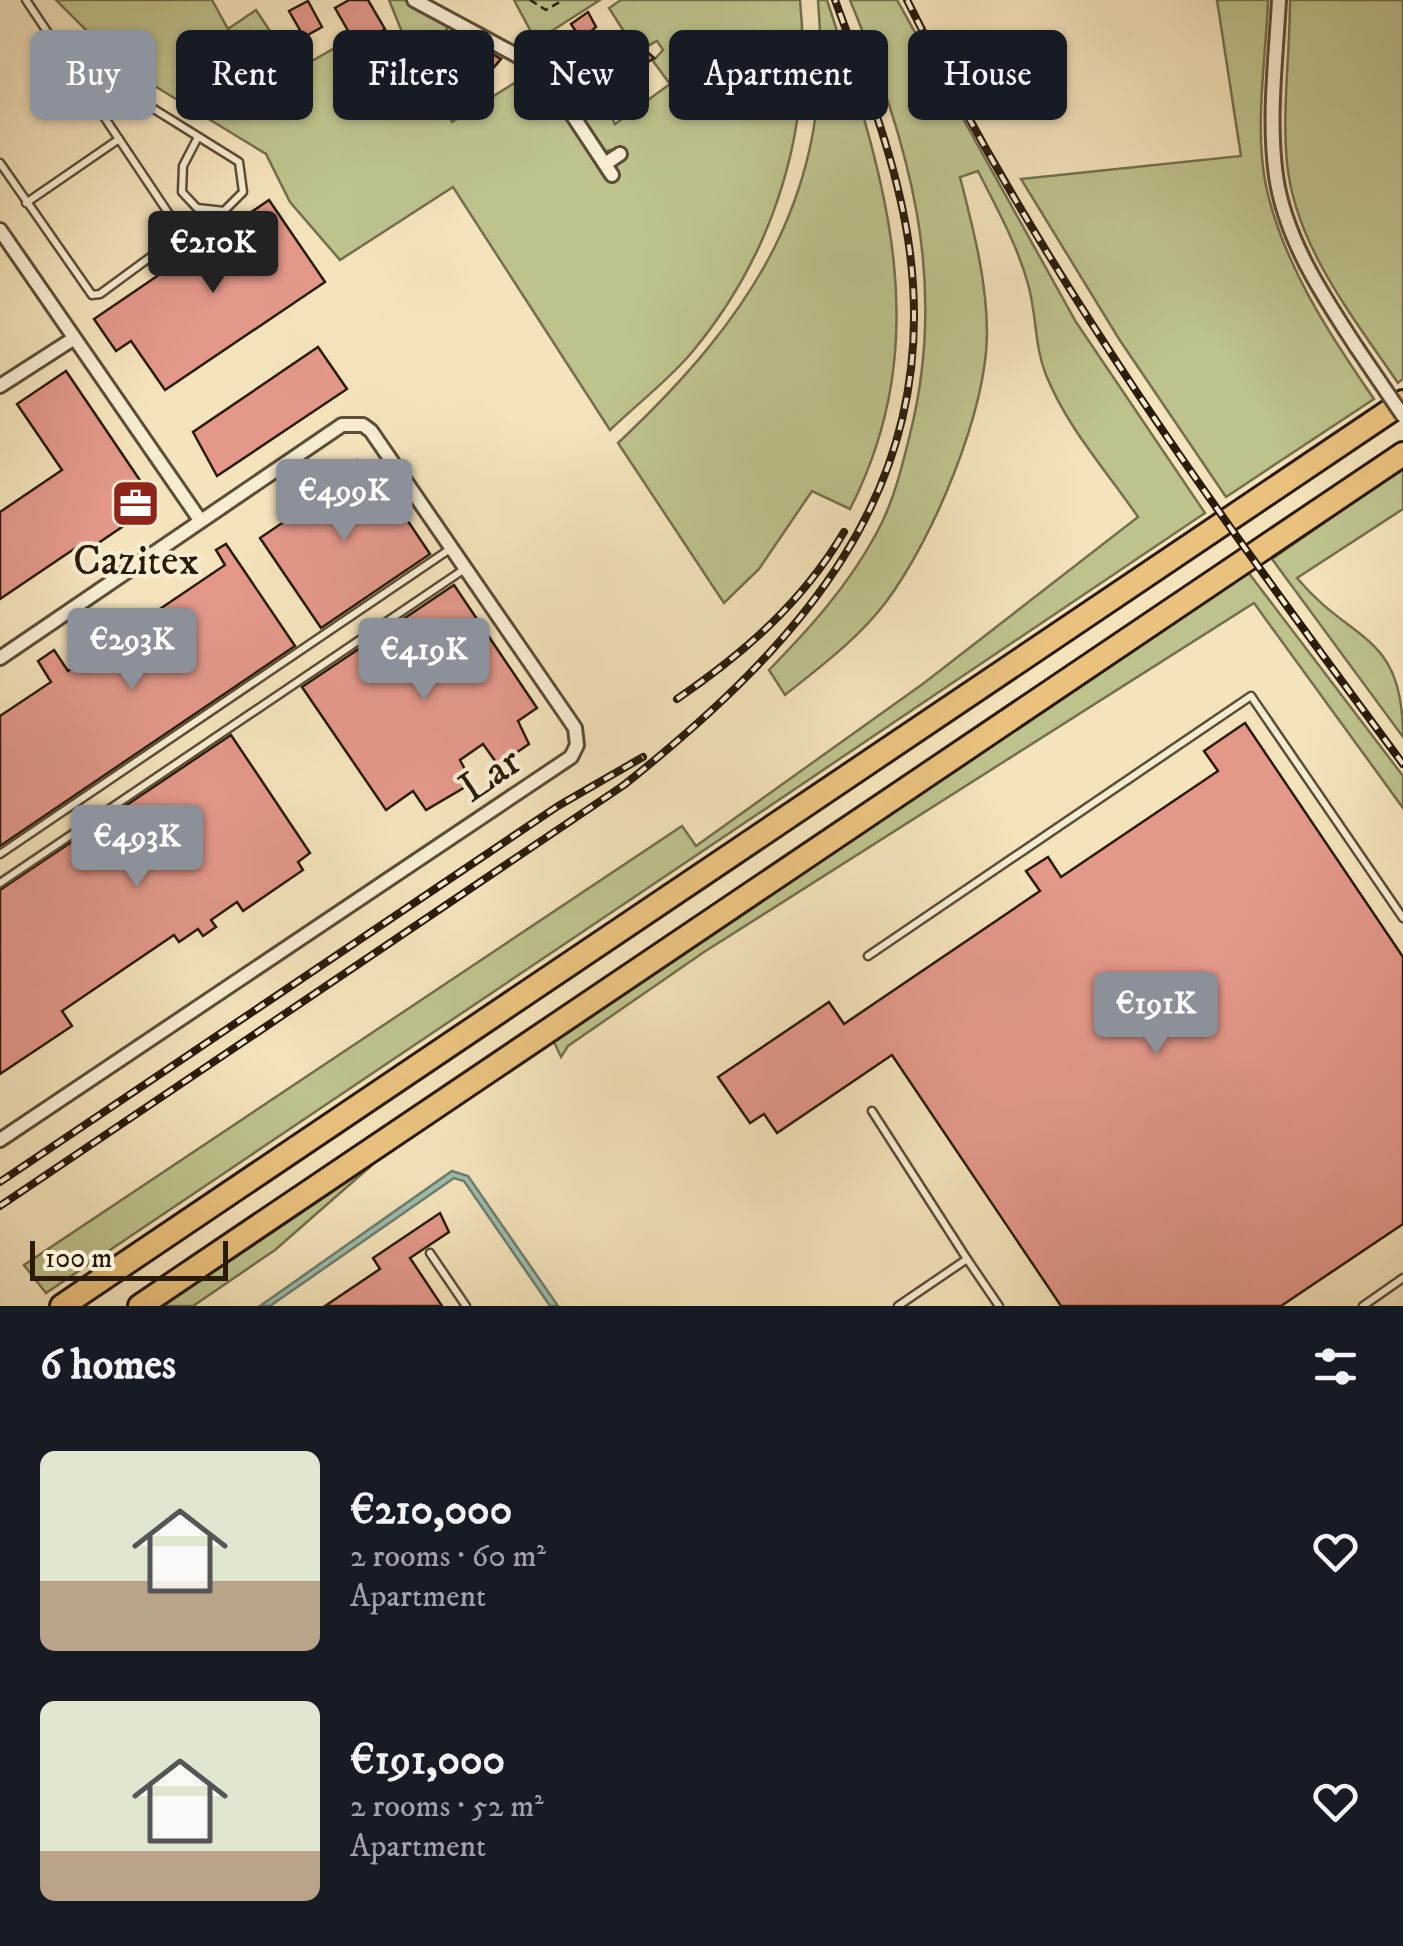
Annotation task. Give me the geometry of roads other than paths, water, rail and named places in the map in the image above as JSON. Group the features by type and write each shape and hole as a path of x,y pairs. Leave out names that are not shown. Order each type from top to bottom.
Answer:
{"highway":[{"path":"62,1306 1403,402"},
{"path":"140,1306 1403,454"}],"street":[{"path":"414,0 542,69 609,170 620,154"},
{"path":"1280,0 1274,125 1280,195 1300,248 1357,348 1403,416"},
{"path":"0,230 200,520"},
{"path":"0,386 73,339"},
{"name":"Lar","path":"0,658 342,425 354,424 370,430 575,728 577,745 571,757 0,1140"}],"lane":[{"path":"26,0 46,30"},
{"path":"156,111 239,162 244,177 242,192 224,211 197,208 182,192 183,166 198,137"},
{"path":"0,163 85,291 92,295 175,242 179,228 106,120"},
{"path":"26,203 119,139"},
{"path":"0,854 451,548"},
{"path":"0,884 464,569"},
{"path":"868,956 1251,696 1403,918"},
{"path":"872,1112 999,1306"},
{"path":"430,1253 466,1306"},
{"path":"898,1306 967,1259"},
{"path":"1362,1306 1403,1278"}],"railway":[{"path":"0,1206 624,785 746,677 799,619 844,557 879,490 902,418 913,339 910,253 898,188 835,0"},
{"path":"907,0 1017,203 1076,299 1201,486 1403,764"},
{"path":"677,699 770,625 810,582 844,532"},
{"path":"0,1182 558,806 643,757"}],"place":[{"name":"Cazitex","path":"136,503"}]}
